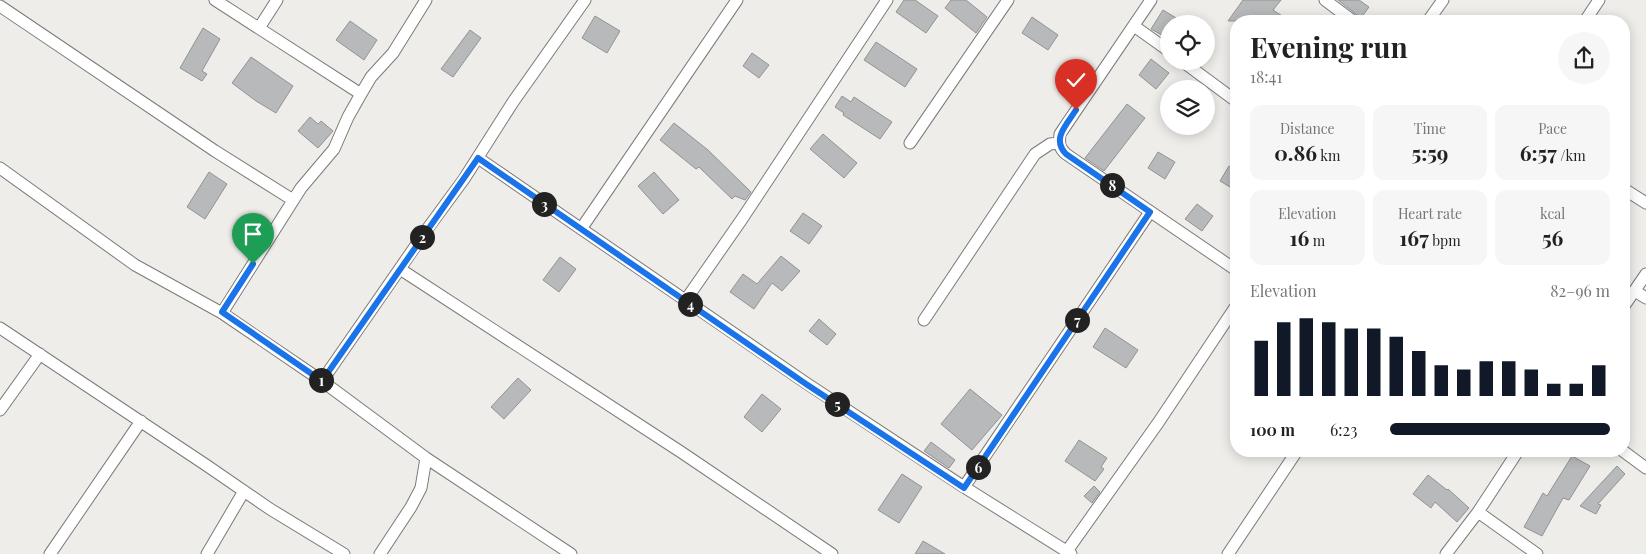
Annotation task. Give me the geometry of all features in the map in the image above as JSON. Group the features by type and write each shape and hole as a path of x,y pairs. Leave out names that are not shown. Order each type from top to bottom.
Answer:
{"street":[{"path":"214,0 361,94"},
{"path":"259,28 277,0"},
{"path":"222,312 294,200 334,149 348,117 371,77 393,54 426,0"},
{"path":"322,381 478,158 513,102 585,0"},
{"path":"581,230 737,0"},
{"path":"685,301 758,195 887,0"},
{"path":"910,144 1008,0"},
{"path":"1151,0 1060,134 1059,143 1061,149 1066,154 1230,266"},
{"path":"1325,0 1345,15"},
{"path":"1432,15 1443,0"},
{"path":"1589,15 1599,0"},
{"path":"0,6 215,151 294,200"},
{"path":"1134,26 1160,45"},
{"path":"1194,70 1230,97"},
{"path":"924,320 1036,154 1050,144 1059,143"},
{"path":"478,158 806,384 964,488 1069,553 1230,315"},
{"path":"0,168 135,264 222,312 322,381 426,458 571,554"},
{"path":"1630,192 1646,204"},
{"path":"964,488 1150,212"},
{"path":"400,269 832,554"},
{"path":"1630,298 1646,274"},
{"path":"1635,291 1646,298"},
{"path":"0,328 270,509 344,554"},
{"path":"0,410 40,354"},
{"path":"50,554 141,421"},
{"path":"1630,456 1646,468"},
{"path":"1228,554 1293,457"},
{"path":"1446,554 1478,512 1514,457"},
{"path":"380,554 411,508 421,488 426,458"},
{"path":"207,554 244,491"},
{"path":"1478,512 1537,554"}],"building":[{"path":"904,0 915,0 938,16 926,33 896,12"},
{"path":"951,0 966,0 987,17 976,33 945,8"},
{"path":"1243,0 1281,0 1273,10 1281,15 1232,15"},
{"path":"1338,0 1359,0 1369,7 1363,15 1357,15"},
{"path":"1163,10 1171,15 1160,15 1160,34 1151,29"},
{"path":"595,16 620,31 607,53 582,38"},
{"path":"1032,17 1058,35 1048,50 1022,33"},
{"path":"350,21 377,40 364,60 336,40"},
{"path":"203,28 220,39 202,71 207,74 202,81 180,68"},
{"path":"470,30 481,38 453,77 441,69"},
{"path":"876,42 917,69 905,87 864,60"},
{"path":"752,53 769,65 759,78 743,66"},
{"path":"251,57 293,86 276,113 232,83"},
{"path":"1151,59 1160,66 1160,70 1165,70 1169,73 1163,80 1160,80 1160,84 1156,89 1139,75"},
{"path":"842,96 851,102 854,97 892,122 880,139 843,115 844,113 835,107"},
{"path":"1127,104 1145,118 1104,171 1085,158"},
{"path":"310,117 318,124 321,121 333,131 318,148 298,131"},
{"path":"674,123 708,150 751,192 745,200 735,196 732,199 699,167 696,169 660,140"},
{"path":"823,134 857,163 844,178 810,149"},
{"path":"1158,152 1175,162 1165,179 1148,168"},
{"path":"1229,166 1230,167 1230,187 1220,181"},
{"path":"209,172 227,184 205,219 187,207"},
{"path":"654,172 679,200 663,214 638,186"},
{"path":"1197,204 1213,216 1202,231 1185,219"},
{"path":"803,213 822,226 809,244 790,231"},
{"path":"781,256 800,271 782,291 772,283 754,309 730,292 743,274 757,284"},
{"path":"560,257 576,269 559,292 543,280"},
{"path":"819,319 836,334 827,345 809,331"},
{"path":"1105,328 1138,350 1126,368 1093,347"},
{"path":"518,378 531,390 504,419 491,407"},
{"path":"970,389 1002,415 972,450 941,424"},
{"path":"762,394 781,409 762,432 744,417"},
{"path":"1079,440 1107,458 1101,467 1104,469 1095,481 1065,461"},
{"path":"931,442 955,460 949,468 924,451"},
{"path":"1571,457 1590,466 1569,500 1563,498 1542,536 1524,527 1543,493 1547,496"},
{"path":"1617,466 1625,474 1598,504 1601,505 1596,514 1580,506"},
{"path":"902,474 922,487 899,523 878,510"},
{"path":"1428,475 1448,489 1469,508 1457,522 1435,502 1431,508 1413,494"},
{"path":"1094,486 1100,492 1092,503 1084,496"},
{"path":"923,541 945,554 915,554"}],"route":[{"path":"253,264 222,312 322,381 478,158 806,384 964,488 1150,212 1061,149 1059,143 1060,134 1076,110"}]}
